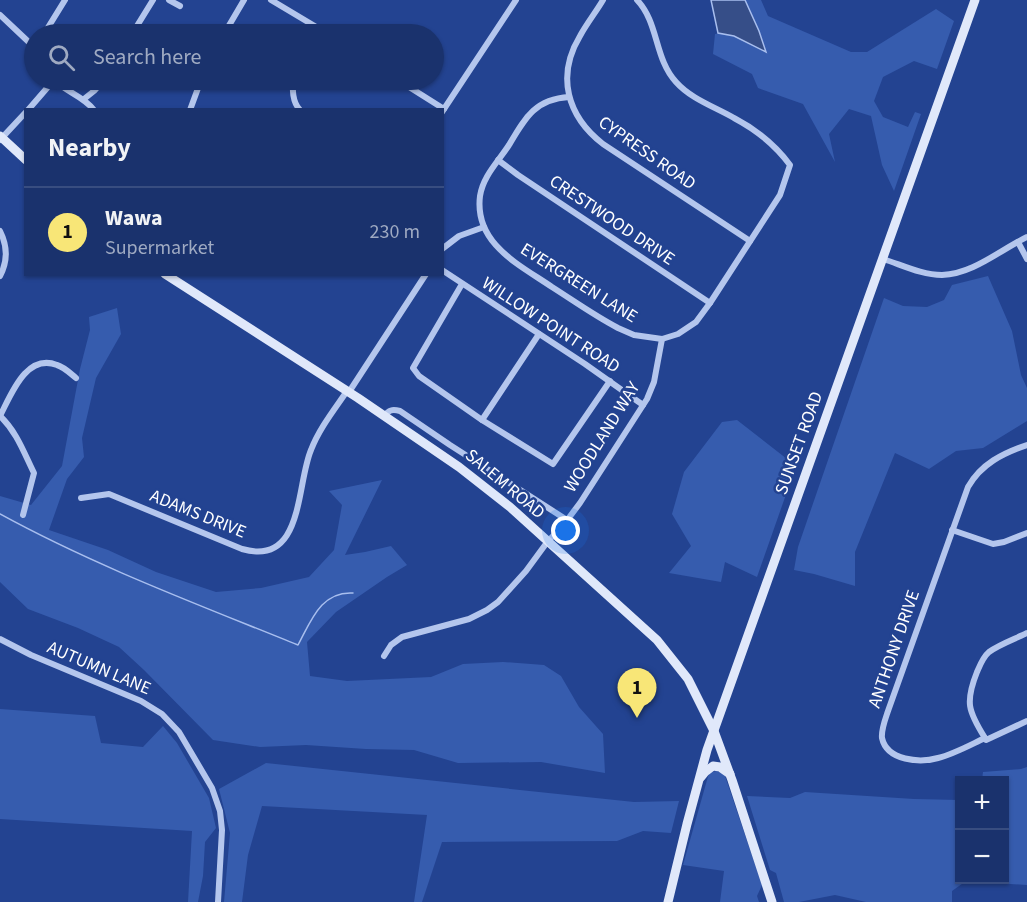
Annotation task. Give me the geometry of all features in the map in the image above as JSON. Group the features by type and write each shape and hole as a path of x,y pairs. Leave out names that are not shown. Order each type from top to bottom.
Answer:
{"street":[{"path":"50,24 65,0"},
{"path":"138,24 153,0"},
{"path":"170,0 180,6"},
{"path":"230,24 244,0"},
{"path":"271,0 306,24"},
{"path":"444,108 516,0"},
{"name":"CYPRESS ROAD","path":"603,0 580,34 567,72 569,97 580,122 598,140 750,240"},
{"path":"637,0 648,16 662,58 674,80 694,96 753,130 790,163 780,195 710,303 688,329 662,339"},
{"name":"SUNSET ROAD","path":"668,902 699,779 714,731 975,0"},
{"path":"0,15 24,38"},
{"path":"30,108 45,90"},
{"path":"68,90 87,101 92,108"},
{"path":"84,99 95,90"},
{"path":"191,108 197,90"},
{"path":"294,90 298,108"},
{"path":"413,90 440,108"},
{"name":"EVERGREEN LANE","path":"569,97 546,101 530,112 521,124 484,182 480,195 480,210 484,227 494,243 508,258 600,318 629,334 662,339"},
{"path":"24,114 1,138 24,158"},
{"name":"CRESTWOOD DRIVE","path":"498,160 710,303"},
{"path":"444,247 459,236 484,227"},
{"path":"0,231 6,244 4,268 0,276"},
{"path":"883,259 918,271 947,274 968,269 1027,237"},
{"path":"1018,242 1027,259"},
{"name":"WILLOW POINT ROAD","path":"444,271 643,405"},
{"name":"SALEM ROAD","path":"168,276 348,392 470,475 505,503 643,626 688,679 714,731 772,902"},
{"name":"ADAMS DRIVE","path":"81,498 109,494 249,550 263,551 274,547 285,539 292,527 304,470 319,434 425,276"},
{"path":"462,284 413,368 419,376 482,420 553,464 610,381"},
{"path":"482,420 539,334"},
{"name":"WOODLAND WAY","path":"384,656 391,645 402,637 469,619 493,606 512,588 580,503 643,405 654,382 662,339"},
{"path":"23,515 34,473 18,439 0,416 20,379 36,365 48,362 58,365 76,378"},
{"path":"384,416 389,410 400,411 567,520"},
{"name":"ANTHONY DRIVE","path":"1027,445 981,468 968,487 888,711 882,736 886,748 895,755 928,760 947,755 985,738 986,740 1027,721"},
{"path":"952,530 993,543 1004,542 1027,533"},
{"path":"985,738 969,706 970,692 976,675 988,653 1027,633"},
{"name":"AUTUMN LANE","path":"0,639 31,655 141,701 162,714 179,732 212,788 220,811 222,830 218,902"},
{"path":"699,779 713,766 720,767 730,774"}],"shaded area":[{"path":"711,0 745,0 766,52 734,36 718,33"},
{"path":"738,0 761,0 768,16 851,52 867,52 936,9 954,21 937,69 914,61 883,77 874,101 883,117 908,127 915,112 921,114 894,191 882,165 871,116 849,109 829,134 835,162 803,104 758,88 752,74 713,54 715,34 750,28"},
{"path":"988,276 1012,331 1021,375 1027,388 1027,421 983,448 956,451 929,469 895,453 855,552 855,586 794,570 798,547 884,298 903,306 927,307 944,300 952,285"},
{"path":"117,308 121,334 96,378 82,438 84,457 67,479 49,530 108,550 156,572 216,592 261,588 309,577 334,550 342,505 329,491 382,480 345,555 391,546 407,565 336,612 307,642 310,676 347,681 431,677 463,664 503,662 544,665 561,676 579,707 603,734 605,773 541,762 458,763 414,750 306,745 260,747 213,740 119,647 28,609 0,582 0,496 31,505 62,466 80,369 90,330 89,317"},
{"path":"737,420 796,466 757,577 725,562 721,582 669,573 691,546 672,514 684,472 722,422"},
{"path":"0,709 95,716 101,743 143,747 163,726 177,743 209,798 216,828 205,842 203,876 198,902 188,902 192,831 0,819"},
{"path":"266,763 634,802 679,801 671,833 643,831 617,841 442,842 422,902 414,902 427,815 262,806 248,855 242,902 224,902 230,833 219,789"},
{"path":"1027,767 1027,885 1009,884 1009,776 982,776 983,772"},
{"path":"716,771 724,773 762,885 757,896 759,902 720,902 724,871 683,865 709,773"},
{"path":"805,792 955,800 955,884 962,884 952,891 952,902 866,902 835,895 799,902 784,902 776,873 770,870 747,796 790,798"}],"waterway":[{"path":"0,514 72,551 298,645 318,609 325,602 342,594 353,593"}],"place":[{"name":"Wawa","path":"637,718"}]}
